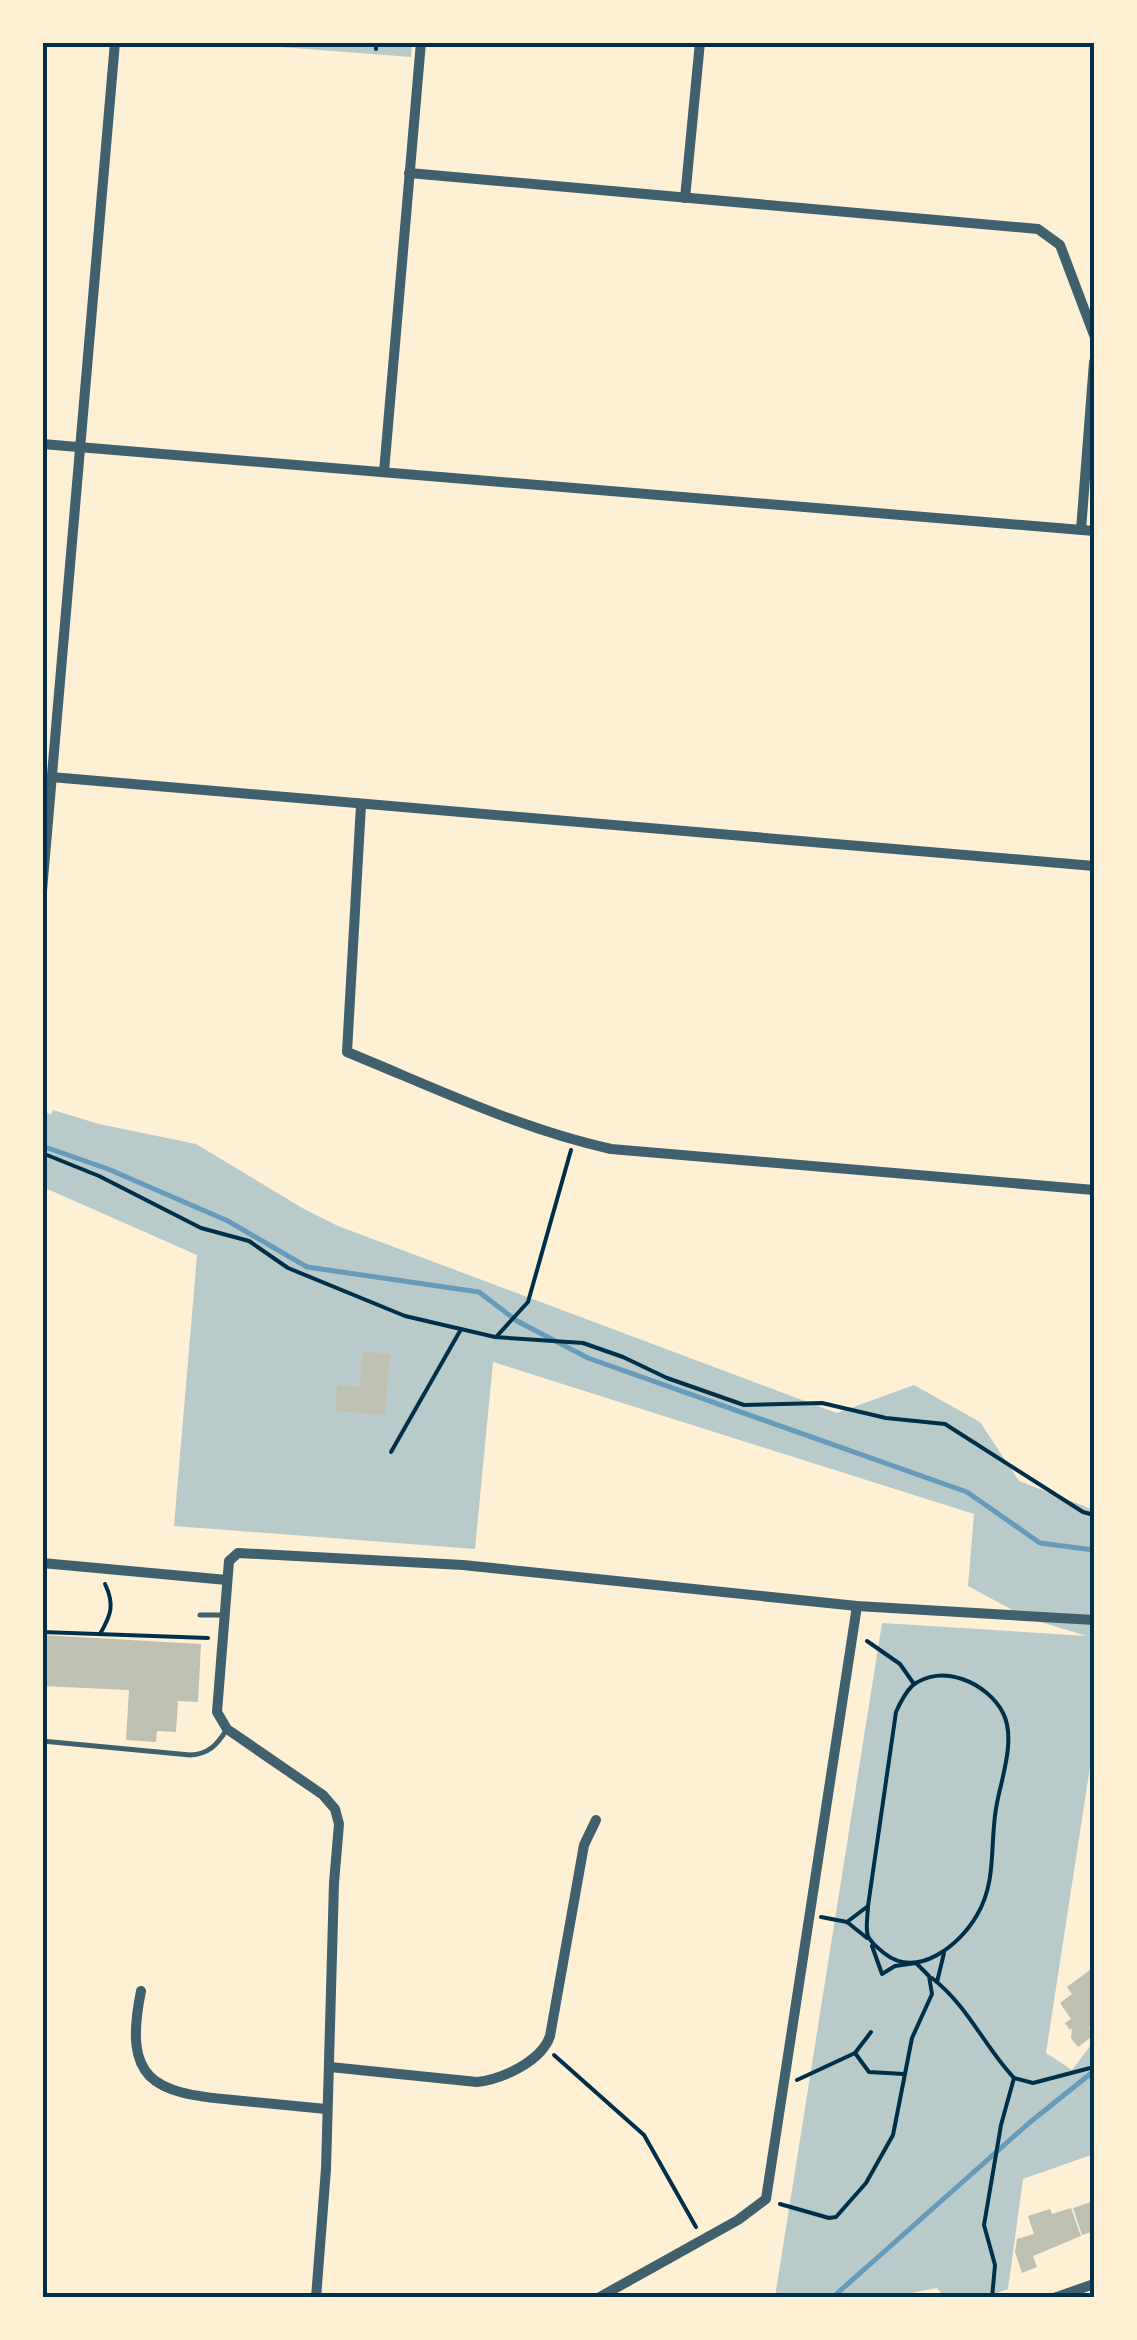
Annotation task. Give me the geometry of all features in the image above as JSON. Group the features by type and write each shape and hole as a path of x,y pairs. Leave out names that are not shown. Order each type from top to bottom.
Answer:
{"street":[{"path":"42,892 46,800 52,777 116,42"},
{"path":"384,472 421,42"},
{"path":"685,198 700,42"},
{"path":"409,173 1038,229 1060,246 1094,335"},
{"path":"1081,530 1094,362"},
{"path":"42,444 1094,531"},
{"path":"52,777 1094,866"},
{"path":"361,805 347,1052 573,1140 611,1149 1094,1190"},
{"path":"316,2298 326,2170 338,1816 323,1795 227,1728 217,1712 219,1615 229,1560 238,1553 463,1566 857,1606 1094,1620"},
{"path":"42,1564 227,1580"},
{"path":"598,2298 766,2200 857,1606"},
{"path":"330,2068 484,2081 533,2059 550,2036 584,1845 596,1820"},
{"path":"140,1991 134,2026 136,2048 143,2066 162,2087 187,2096 326,2109"},
{"path":"1054,2298 1094,2284"}],"lane":[{"path":"200,1616 219,1615"},
{"path":"42,1741 202,1755 217,1745 227,1728"}],"path":[{"path":"495,1337 528,1302 573,1140"},
{"path":"42,1153 99,1176 201,1228 249,1242 288,1268 405,1316 495,1337 583,1342 744,1405 822,1403 886,1418 945,1424 1082,1512 1094,1515"},
{"path":"391,1452 460,1330"},
{"path":"94,1580 104,1581 112,1599 112,1614 100,1634"},
{"path":"42,1632 212,1638 219,1615"},
{"path":"854,1632 900,1664 914,1684"},
{"path":"937,1982 944,1953 978,1915 994,1863 994,1815 1008,1728 992,1697 954,1676 914,1684 896,1712 866,1933 882,1974 895,1966 944,1953"},
{"path":"848,1922 868,1906"},
{"path":"812,1915 848,1922 888,1957 916,1963 972,2017 992,2054 1014,2078 1033,2083 1094,2067"},
{"path":"766,2200 828,2218 842,2213 866,2183 893,2135 912,2038 932,1994 929,1976"},
{"path":"783,2086 855,2053 871,2032"},
{"path":"545,2047 644,2135 703,2240"},
{"path":"855,2053 869,2072 904,2074"},
{"path":"992,2298 995,2266 984,2225 997,2144 1014,2078"}],"shaded area":[{"path":"227,43 412,43 411,57"},
{"path":"43,1110 51,1115 53,1110 196,1144 338,1226 837,1413 914,1385 980,1422 1019,1481 1094,1510 1094,1741 1046,2053 1072,2070 1094,2041 1094,2154 1023,2179 1008,2289 984,2298 944,2297 937,2288 891,2297 775,2297 882,1623 1087,1636 1027,1618 968,1586 974,1514 493,1362 475,1549 174,1526 197,1255 45,1188"}],"building":[{"path":"363,1352 390,1354 385,1415 335,1411 337,1385 360,1387"},
{"path":"42,1635 201,1644 198,1702 178,1701 176,1732 157,1731 156,1742 126,1740 129,1690 42,1686"},
{"path":"1090,1970 1094,1976 1094,2024 1089,2028 1094,2035 1078,2047 1071,2038 1072,2028 1065,2023 1071,2019 1060,2003 1072,1994 1067,1987"},
{"path":"1094,2201 1094,2231 1082,2235 1073,2208"},
{"path":"1071,2208 1081,2236 1033,2256 1037,2267 1022,2273 1015,2252 1017,2239 1034,2234 1028,2216"}],"waterway":[{"path":"42,1146 108,1169 228,1221 307,1267 479,1292 517,1321 588,1358 967,1492 1040,1543 1094,1550"},
{"path":"832,2298 1029,2123 1094,2071"}]}
